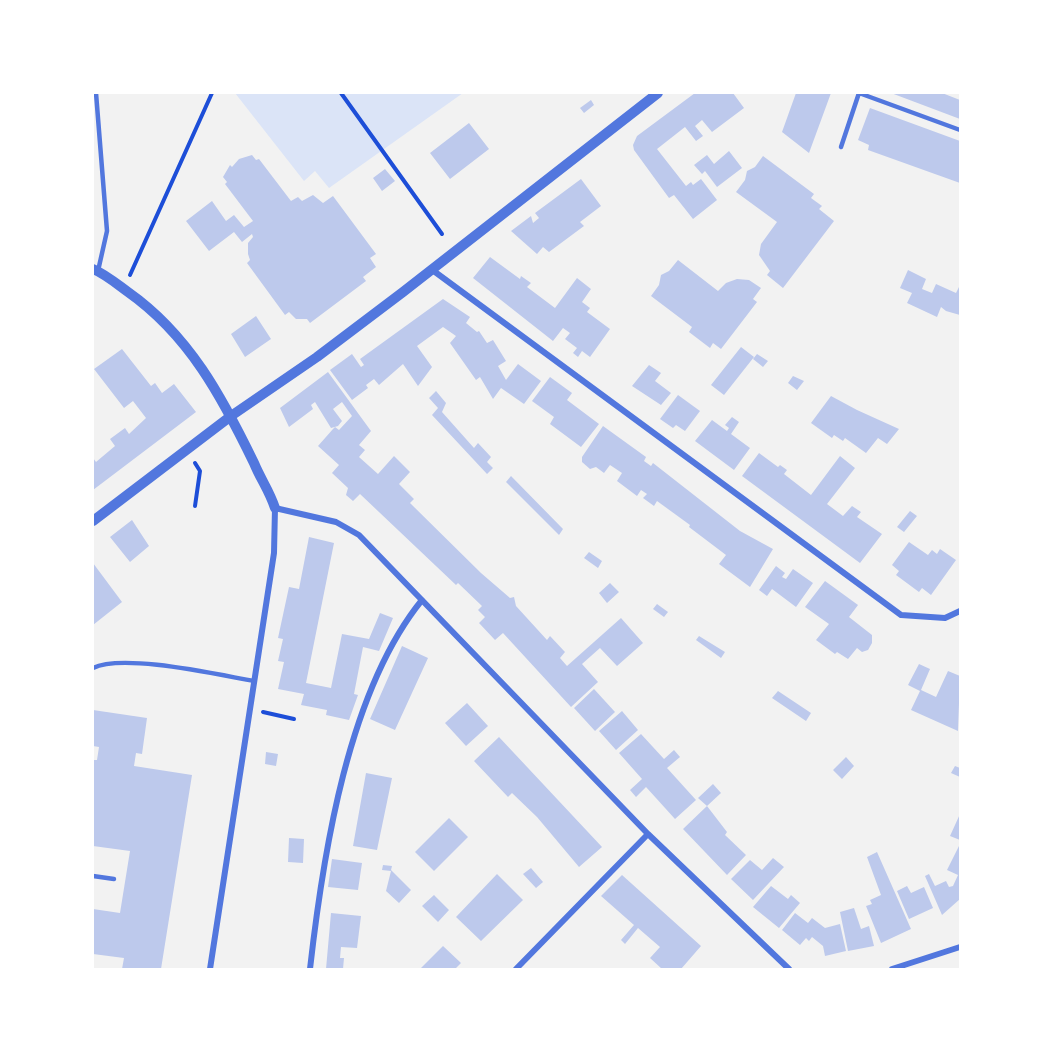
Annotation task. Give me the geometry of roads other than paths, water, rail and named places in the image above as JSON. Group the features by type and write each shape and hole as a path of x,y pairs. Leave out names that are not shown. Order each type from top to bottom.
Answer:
{"street":[{"path":"93,521 231,416 316,357 658,93"},
{"path":"431,269 901,615 945,618 960,611"},
{"path":"95,270 149,307 175,332 200,364 231,416 254,465 267,484 275,508 274,553 210,969"},
{"path":"275,508 336,522 359,535 648,834 789,969"},
{"path":"309,969 320,878 357,723 403,623 422,600"},
{"path":"516,969 648,834"},
{"path":"892,969 960,947"}],"lane":[{"path":"95,270 107,231 96,93"},
{"path":"841,147 859,93 960,130"},
{"path":"93,668 105,662 145,665 186,669 255,681"},
{"path":"93,876 114,879"}]}
